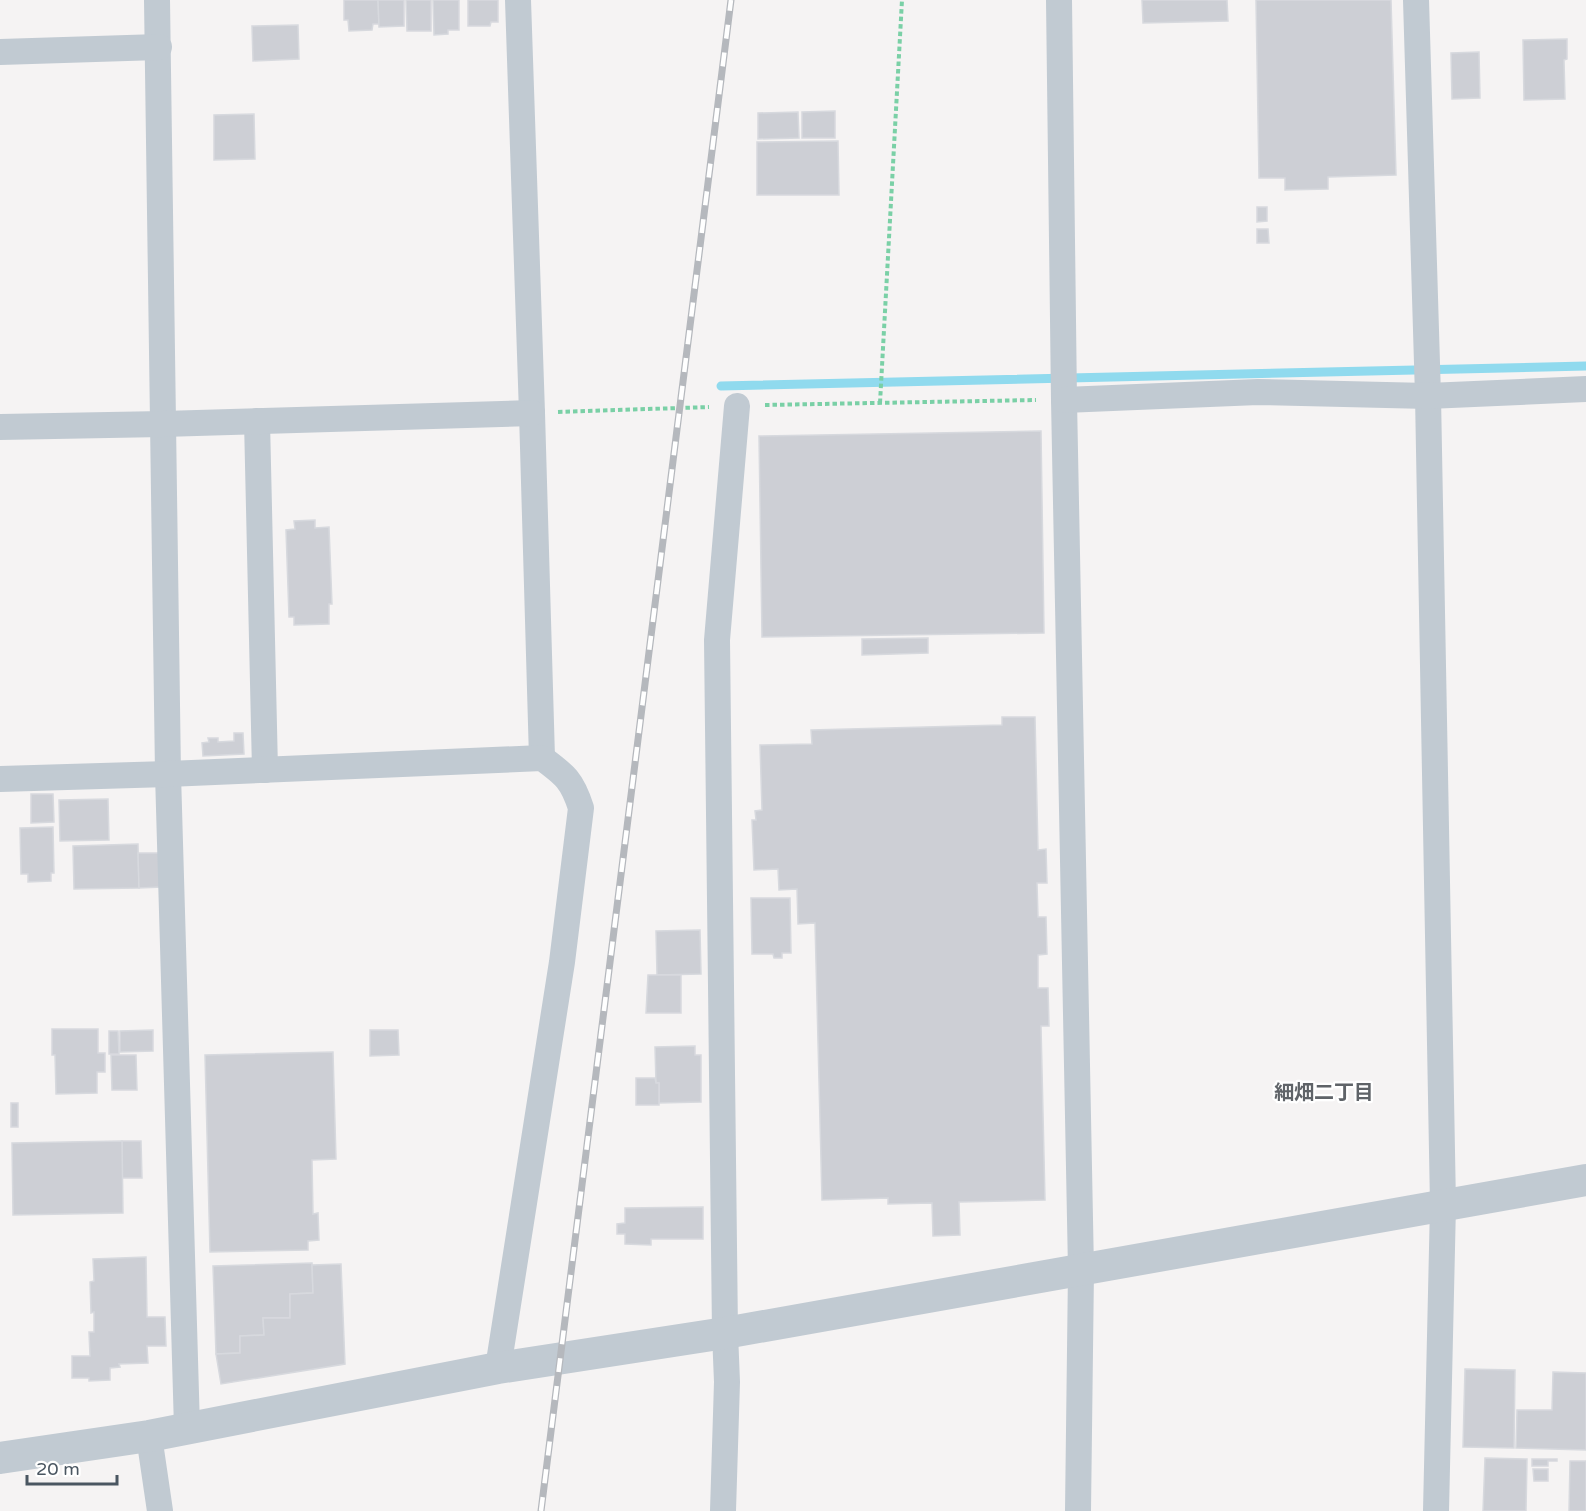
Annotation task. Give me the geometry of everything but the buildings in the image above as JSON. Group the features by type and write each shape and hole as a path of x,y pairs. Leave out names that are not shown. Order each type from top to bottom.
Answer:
{"street":[{"path":"157,0 168,774 187,1428"},
{"path":"518,0 542,758"},
{"path":"1059,0 1064,400 1081,1270 1078,1511"},
{"path":"1416,0 1428,396 1443,1205 1436,1511"},
{"path":"0,52 159,47"},
{"path":"1064,400 1258,392 1428,396 1586,389"},
{"path":"723,1511 726,1382 717,640 737,406"},
{"path":"0,427 532,412"},
{"path":"257,421 265,770"},
{"path":"0,779 542,758 563,773 575,789 580,808 562,962 498,1368"},
{"path":"0,1458 149,1436 498,1368 724,1333 1586,1180"},
{"path":"149,1436 160,1511"}],"path":[{"path":"880,403 902,0"},
{"path":"532,412 1064,400"}],"waterway":[{"path":"721,386 1586,366"}],"railway":[{"path":"541,1511 731,0"}],"district":[{"name":"細畑二丁目","path":"1324,1093"}]}
